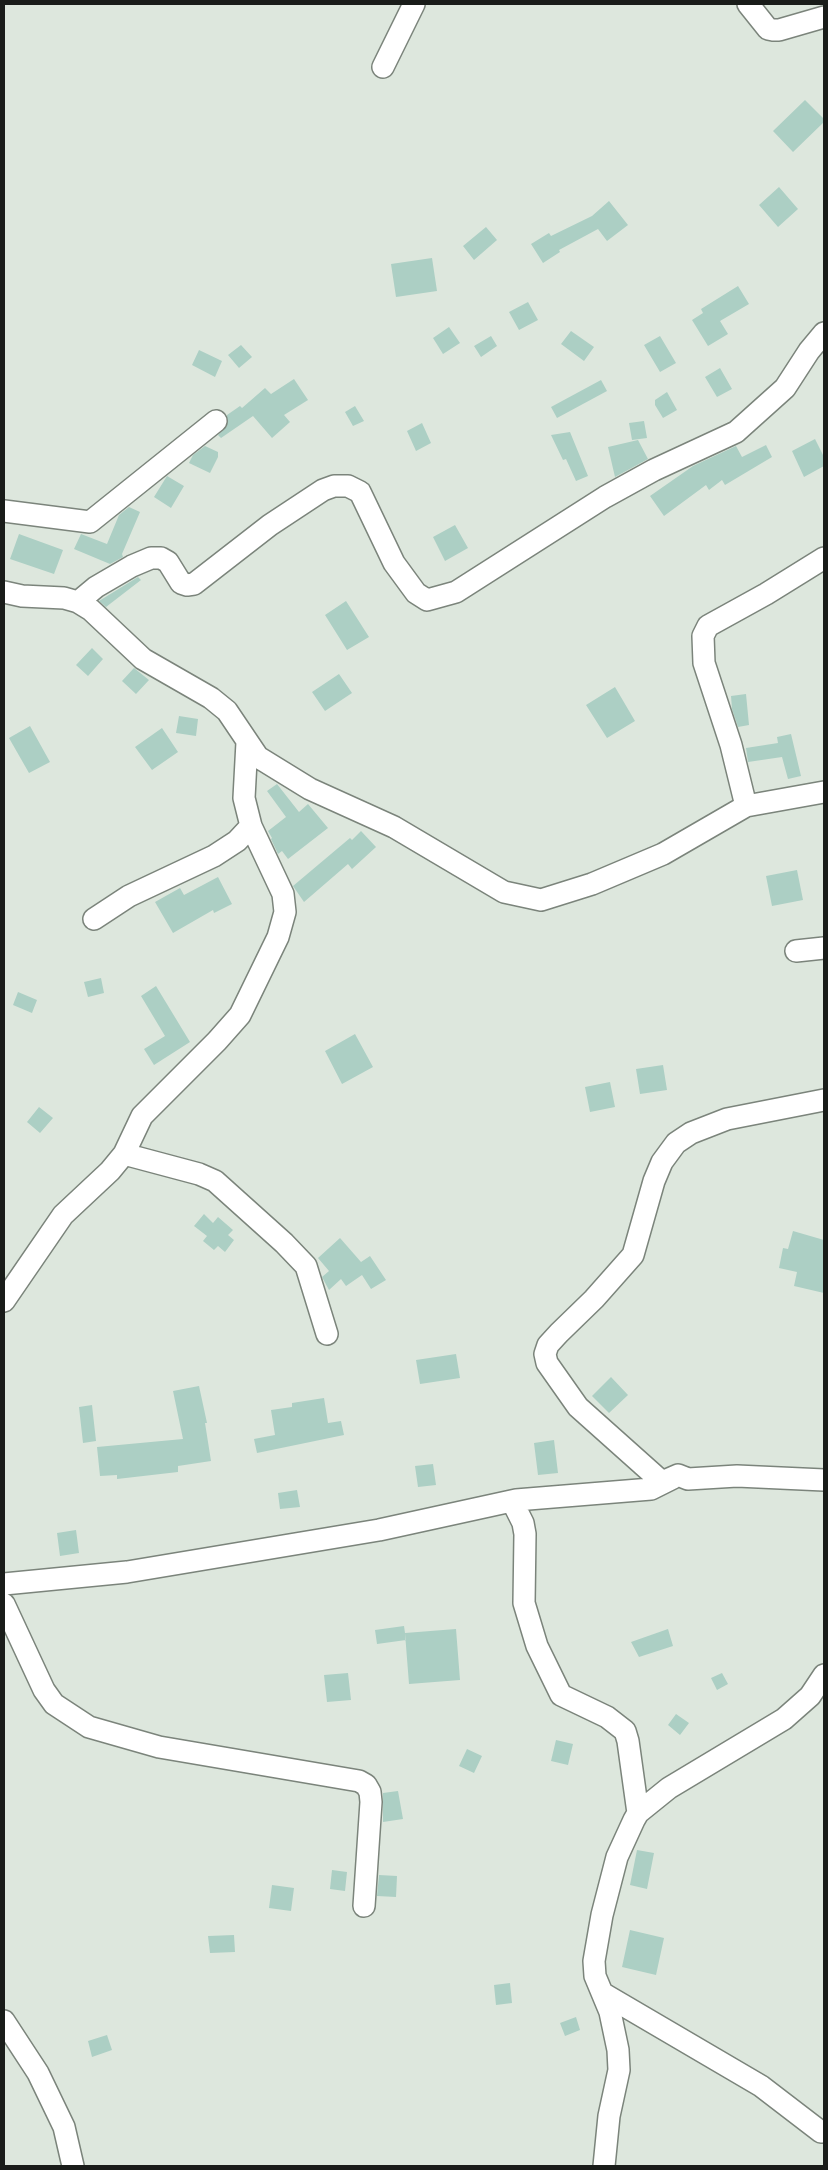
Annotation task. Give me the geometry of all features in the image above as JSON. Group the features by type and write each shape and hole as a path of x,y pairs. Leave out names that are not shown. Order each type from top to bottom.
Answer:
{"street":[{"path":"383,67 414,4"},
{"path":"748,4 768,28 773,30 824,17"},
{"path":"78,602 96,587 132,566 152,558 161,558 168,562 181,583 186,585 194,584 270,525 323,490 334,486 348,486 360,492 394,563 416,593 427,600 456,592 605,497 654,470 736,432 785,388 809,351 824,334"},
{"path":"4,512 90,522 216,421"},
{"path":"746,806 731,745 704,663 703,636 708,626 766,594 824,558"},
{"path":"4,592 22,596 64,598 78,602 91,610 143,659 211,698 227,712 258,757 310,789 394,827 504,892 541,900 592,884 663,854 746,806 824,792"},
{"path":"4,1301 63,1215 110,1171 124,1154 142,1116 240,1016 278,936 285,912 283,894 251,826 244,798 247,742"},
{"path":"94,919 129,896 214,856 237,841 251,826"},
{"path":"796,952 824,948"},
{"path":"824,1100 727,1119 691,1134 676,1143 662,1162 654,1181 634,1255 594,1299 558,1333 546,1350 547,1363 578,1407 662,1482 678,1475 688,1479 738,1476 824,1480"},
{"path":"124,1154 199,1174 214,1181 284,1242 306,1266 327,1334"},
{"path":"4,1584 127,1572 379,1530 512,1501 651,1489 678,1475"},
{"path":"512,1501 523,1523 525,1534 524,1603 537,1646 561,1695 607,1717 624,1731 628,1742 638,1813"},
{"path":"4,1604 44,1690 54,1704 89,1727 159,1747 359,1782 366,1785 370,1792 371,1802 364,1906"},
{"path":"604,2166 609,2116 619,2070 618,2050 615,2030 604,1994 594,1970 602,1915 617,1857 638,1813 669,1788 784,1720 810,1696 824,1675"},
{"path":"604,1994 761,2086 821,2132"},
{"path":"4,2021 38,2073 64,2127 73,2166"}],"building":[{"path":"805,100 824,119 824,122 793,152 773,131"},
{"path":"779,187 798,209 778,227 759,205"},
{"path":"609,201 628,225 607,241 598,229 559,250 560,252 543,263 531,244 549,233 551,236 592,216"},
{"path":"486,227 497,240 474,260 463,246"},
{"path":"432,258 437,291 396,297 391,264"},
{"path":"738,286 749,304 720,321 728,334 708,346 692,320 703,313 701,309"},
{"path":"528,302 538,320 519,330 509,312"},
{"path":"449,327 460,343 443,354 433,338"},
{"path":"571,331 594,347 584,361 561,344"},
{"path":"491,336 497,346 481,357 474,346"},
{"path":"660,336 676,363 660,372 644,345"},
{"path":"241,345 252,357 239,368 228,355"},
{"path":"199,350 222,361 215,377 192,365"},
{"path":"720,368 732,389 717,397 705,377"},
{"path":"294,379 308,400 284,415 290,422 272,438 253,416 221,438 218,435 227,426 227,415 240,406 242,408 265,388 271,394"},
{"path":"601,380 607,391 557,418 551,407"},
{"path":"667,392 677,410 663,418 655,405 655,400"},
{"path":"355,406 364,421 353,426 345,412"},
{"path":"644,421 647,438 632,440 629,423"},
{"path":"422,423 431,443 416,451 407,431"},
{"path":"570,432 588,476 576,481 566,459 563,460 551,435"},
{"path":"815,439 824,457 824,466 804,477 792,451"},
{"path":"638,440 648,459 615,477 608,447"},
{"path":"766,445 772,457 725,485 722,480 709,490 706,485 664,516 650,496 693,466 736,446 742,457"},
{"path":"205,446 218,452 218,457 210,473 189,463 193,455"},
{"path":"167,476 184,486 171,508 154,497"},
{"path":"129,507 140,512 122,554 123,557 110,564 74,549 81,534 107,544 119,515"},
{"path":"455,525 468,548 445,561 433,537"},
{"path":"19,534 63,550 54,574 10,559"},
{"path":"138,577 141,580 106,607 99,601"},
{"path":"346,601 369,637 347,650 325,615"},
{"path":"92,648 103,659 88,676 76,665"},
{"path":"134,668 149,680 136,694 122,681"},
{"path":"339,674 352,693 325,711 312,692"},
{"path":"615,687 635,721 607,738 586,705"},
{"path":"746,694 749,725 738,727 732,709 731,696"},
{"path":"179,716 198,719 196,736 176,733"},
{"path":"30,726 50,762 29,773 9,738"},
{"path":"162,728 178,752 152,770 135,747"},
{"path":"791,734 801,776 788,779 782,757 748,762 746,748 778,743 777,737"},
{"path":"277,784 299,812 308,804 328,828 288,859 282,851 278,854 268,831 286,817 267,791"},
{"path":"361,831 376,847 352,869 348,864 304,902 293,886"},
{"path":"797,870 803,900 772,906 766,876"},
{"path":"218,877 232,904 214,913 213,910 173,933 155,902 180,888 184,895"},
{"path":"101,978 104,993 88,997 84,982"},
{"path":"156,986 190,1042 154,1065 144,1049 165,1036 141,996"},
{"path":"18,992 37,1000 32,1013 13,1005"},
{"path":"355,1034 373,1067 342,1084 325,1051"},
{"path":"663,1065 667,1090 640,1094 636,1069"},
{"path":"610,1082 615,1107 590,1112 585,1087"},
{"path":"39,1107 53,1118 40,1133 27,1122"},
{"path":"204,1214 213,1223 218,1217 233,1230 228,1235 234,1240 225,1252 218,1246 214,1250 203,1241 207,1236 194,1226"},
{"path":"793,1231 824,1240 824,1293 794,1286 797,1272 779,1268 783,1248 788,1249"},
{"path":"340,1238 361,1262 370,1256 386,1280 371,1289 362,1275 346,1286 341,1279 329,1290 322,1277 329,1271 318,1258"},
{"path":"456,1354 460,1378 420,1384 416,1360"},
{"path":"611,1377 628,1395 609,1413 592,1396"},
{"path":"199,1386 207,1423 205,1423 211,1461 178,1466 178,1472 117,1479 117,1475 100,1476 97,1447 183,1439 173,1391"},
{"path":"324,1398 328,1423 341,1421 344,1435 257,1453 254,1439 275,1435 271,1410 292,1407 292,1403"},
{"path":"92,1405 96,1441 83,1443 79,1407"},
{"path":"554,1440 558,1473 538,1475 534,1443"},
{"path":"433,1464 436,1485 418,1487 415,1466"},
{"path":"297,1490 300,1507 280,1509 278,1493"},
{"path":"76,1530 79,1553 60,1556 57,1533"},
{"path":"404,1626 406,1640 377,1644 375,1630"},
{"path":"456,1629 460,1680 409,1684 405,1633"},
{"path":"668,1629 673,1646 639,1657 631,1642"},
{"path":"348,1673 351,1700 327,1702 324,1675"},
{"path":"722,1673 728,1684 717,1690 711,1678"},
{"path":"676,1714 689,1723 680,1735 668,1725"},
{"path":"556,1740 573,1744 568,1765 551,1761"},
{"path":"467,1749 482,1756 474,1773 459,1766"},
{"path":"398,1791 403,1819 383,1822 383,1793"},
{"path":"637,1850 654,1853 647,1889 630,1885"},
{"path":"332,1870 347,1872 345,1891 330,1889"},
{"path":"379,1875 397,1876 396,1897 377,1896"},
{"path":"272,1885 294,1888 291,1911 269,1908"},
{"path":"630,1930 664,1938 656,1975 622,1967"},
{"path":"234,1935 235,1952 210,1953 208,1936"},
{"path":"510,1983 512,2003 496,2005 494,1985"},
{"path":"576,2017 580,2030 565,2036 560,2023"},
{"path":"107,2035 112,2050 92,2057 88,2041"}]}
